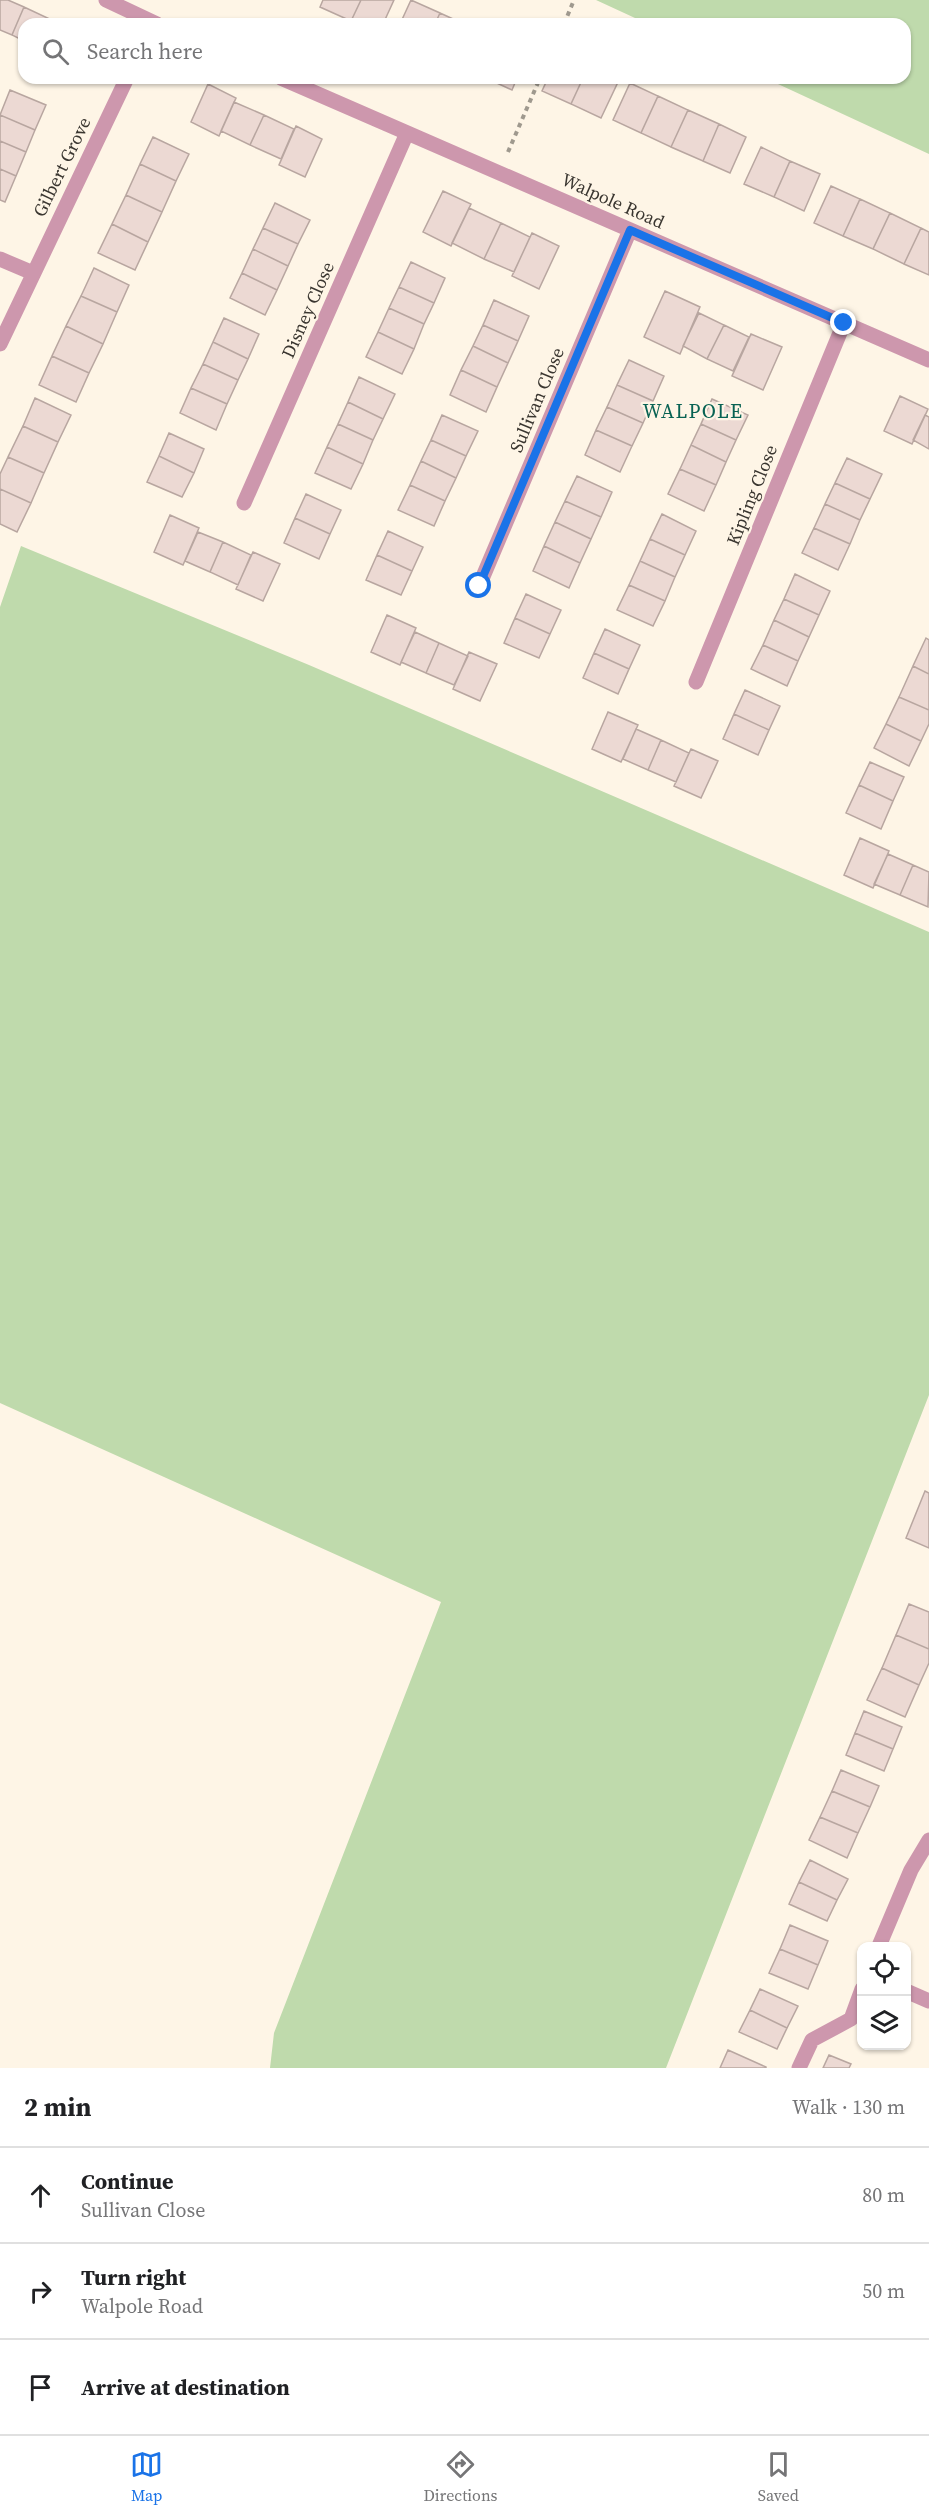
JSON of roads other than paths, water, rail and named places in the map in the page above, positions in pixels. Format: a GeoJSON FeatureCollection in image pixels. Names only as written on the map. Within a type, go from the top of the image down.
{"type":"FeatureCollection","features":[{"type":"Feature","properties":{"kind":"street"},"geometry":{"type":"LineString","coordinates":[[105,0],[144,18]]}},
{"type":"Feature","properties":{"kind":"street","name":"Gilbert Grove"},"geometry":{"type":"LineString","coordinates":[[0,344],[124,84]]}},
{"type":"Feature","properties":{"kind":"street","name":"Walpole Road"},"geometry":{"type":"LineString","coordinates":[[295,84],[929,360]]}},
{"type":"Feature","properties":{"kind":"street","name":"Disney Close"},"geometry":{"type":"LineString","coordinates":[[244,503],[407,133]]}},
{"type":"Feature","properties":{"kind":"street","name":"Sullivan Close"},"geometry":{"type":"LineString","coordinates":[[479,586],[630,230]]}},
{"type":"Feature","properties":{"kind":"street"},"geometry":{"type":"LineString","coordinates":[[0,259],[33,273]]}},
{"type":"Feature","properties":{"kind":"street","name":"Kipling Close"},"geometry":{"type":"LineString","coordinates":[[696,682],[844,323]]}},
{"type":"Feature","properties":{"kind":"street"},"geometry":{"type":"LineString","coordinates":[[881,1942],[911,1870],[929,1840]]}},
{"type":"Feature","properties":{"kind":"street"},"geometry":{"type":"LineString","coordinates":[[911,1993],[929,2001]]}},
{"type":"Feature","properties":{"kind":"street"},"geometry":{"type":"LineString","coordinates":[[799,2068],[812,2040],[851,2019],[859,1996]]}},
{"type":"Feature","properties":{"kind":"district","name":"WALPOLE"},"geometry":{"type":"Point","coordinates":[693,411]}}]}
